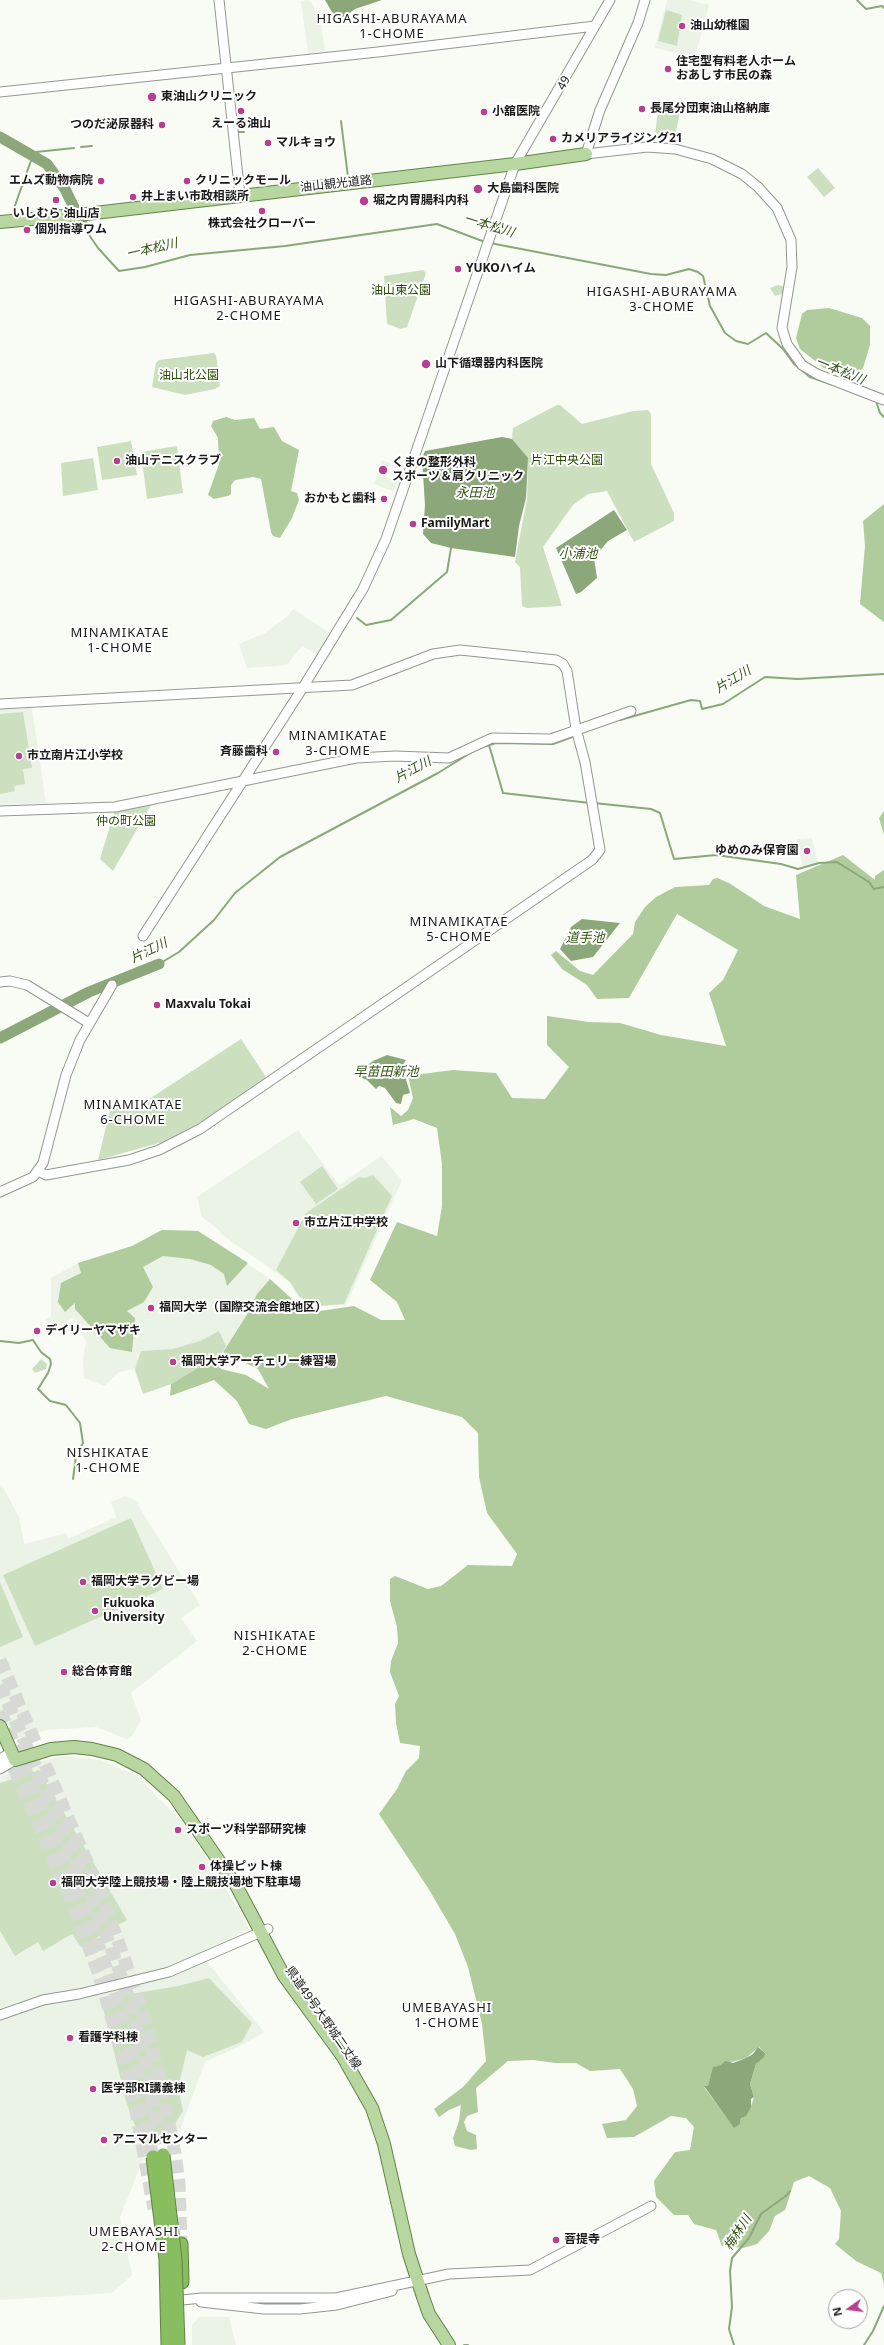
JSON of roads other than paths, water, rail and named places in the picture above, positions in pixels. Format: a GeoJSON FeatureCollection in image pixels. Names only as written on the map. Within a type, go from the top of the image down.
{"type":"FeatureCollection","features":[{"type":"Feature","properties":{"kind":"highway"},"geometry":{"type":"LineString","coordinates":[[167,2345],[168,2314],[158,2156],[175,2259],[179,2345]]}},
{"type":"Feature","properties":{"kind":"highway"},"geometry":{"type":"LineString","coordinates":[[160,2242],[167,2345]]}},
{"type":"Feature","properties":{"kind":"highway"},"geometry":{"type":"LineString","coordinates":[[179,2345],[182,2300],[181,2244]]}},
{"type":"Feature","properties":{"kind":"main road","name":"油山観光道路"},"geometry":{"type":"LineString","coordinates":[[0,222],[86,214],[516,164],[586,154]]}},
{"type":"Feature","properties":{"kind":"main road"},"geometry":{"type":"LineString","coordinates":[[0,1726],[14,1756]]}},
{"type":"Feature","properties":{"kind":"main road","name":"県道49号大野城二丈線"},"geometry":{"type":"LineString","coordinates":[[14,1756],[74,1747],[116,1756],[144,1769],[174,1796],[237,1887],[289,1971],[362,2074],[377,2105],[391,2142],[417,2253],[419,2281],[430,2314],[449,2344]]}},
{"type":"Feature","properties":{"kind":"street"},"geometry":{"type":"LineString","coordinates":[[219,0],[240,195]]}},
{"type":"Feature","properties":{"kind":"street","name":"49"},"geometry":{"type":"LineString","coordinates":[[144,936],[302,689],[363,589],[386,539],[516,164],[610,0]]}},
{"type":"Feature","properties":{"kind":"street"},"geometry":{"type":"LineString","coordinates":[[645,0],[638,24],[600,110],[586,154],[647,147],[676,149],[718,161],[742,174],[758,187],[777,208],[791,240],[792,267],[782,328],[787,344],[802,365],[817,374],[884,400]]}},
{"type":"Feature","properties":{"kind":"street"},"geometry":{"type":"LineString","coordinates":[[0,92],[595,26]]}},
{"type":"Feature","properties":{"kind":"street"},"geometry":{"type":"LineString","coordinates":[[0,704],[226,691],[302,689],[352,685],[444,651],[460,650],[556,660],[563,664],[567,671],[577,734],[585,762],[590,803],[600,850],[592,860],[200,1129],[159,1150],[129,1160],[46,1175],[38,1171]]}},
{"type":"Feature","properties":{"kind":"street"},"geometry":{"type":"LineString","coordinates":[[0,811],[115,807],[356,758],[395,756],[449,758],[492,738],[551,740],[577,734],[631,711]]}},
{"type":"Feature","properties":{"kind":"street"},"geometry":{"type":"LineString","coordinates":[[0,982],[10,981],[27,985],[89,1023]]}},
{"type":"Feature","properties":{"kind":"street"},"geometry":{"type":"LineString","coordinates":[[0,1192],[20,1185],[33,1177],[43,1163],[66,1075],[89,1023],[112,985]]}},
{"type":"Feature","properties":{"kind":"street"},"geometry":{"type":"LineString","coordinates":[[0,1759],[14,1756]]}},
{"type":"Feature","properties":{"kind":"street"},"geometry":{"type":"LineString","coordinates":[[0,1769],[14,1756]]}},
{"type":"Feature","properties":{"kind":"street"},"geometry":{"type":"LineString","coordinates":[[0,2015],[43,2000],[79,1994],[169,1972],[264,1930]]}},
{"type":"Feature","properties":{"kind":"street"},"geometry":{"type":"LineString","coordinates":[[164,2298],[182,2300],[202,2298],[336,2298],[449,2274],[530,2270],[651,2206]]}},
{"type":"Feature","properties":{"kind":"water"},"geometry":{"type":"Polygon","coordinates":[[[325,0],[382,0],[355,9],[339,21],[336,19],[325,0]]]}},
{"type":"Feature","properties":{"kind":"water","name":"永田池"},"geometry":{"type":"Polygon","coordinates":[[[502,437],[512,439],[528,458],[526,498],[519,526],[515,557],[451,548],[431,543],[423,534],[425,505],[422,458],[425,451],[502,437]]]}},
{"type":"Feature","properties":{"kind":"water","name":"小浦池"},"geometry":{"type":"Polygon","coordinates":[[[614,510],[627,530],[608,541],[594,558],[597,578],[581,592],[576,594],[556,548],[614,510]]]}},
{"type":"Feature","properties":{"kind":"water","name":"道手池"},"geometry":{"type":"Polygon","coordinates":[[[582,919],[620,923],[593,957],[571,961],[560,949],[571,927],[582,919]]]}},
{"type":"Feature","properties":{"kind":"water","name":"早苗田新池"},"geometry":{"type":"Polygon","coordinates":[[[387,1055],[406,1060],[402,1066],[410,1093],[403,1095],[401,1104],[396,1103],[385,1088],[379,1086],[376,1089],[367,1080],[359,1077],[361,1070],[373,1061],[387,1055]]]}},
{"type":"Feature","properties":{"kind":"water"},"geometry":{"type":"Polygon","coordinates":[[[758,2047],[765,2053],[764,2057],[756,2064],[750,2084],[754,2097],[751,2099],[751,2107],[746,2116],[741,2118],[740,2124],[734,2128],[704,2086],[708,2086],[713,2067],[721,2065],[725,2061],[733,2063],[746,2058],[753,2054],[758,2047]]]}},
{"type":"Feature","properties":{"kind":"waterway"},"geometry":{"type":"LineString","coordinates":[[857,0],[866,9],[882,6],[884,8]]}},
{"type":"Feature","properties":{"kind":"waterway"},"geometry":{"type":"LineString","coordinates":[[341,121],[348,177]]}},
{"type":"Feature","properties":{"kind":"waterway"},"geometry":{"type":"LineString","coordinates":[[238,132],[244,132]]}},
{"type":"Feature","properties":{"kind":"waterway","name":"一本松川"},"geometry":{"type":"LineString","coordinates":[[0,137],[47,164],[65,189],[83,226]]}},
{"type":"Feature","properties":{"kind":"waterway"},"geometry":{"type":"LineString","coordinates":[[81,147],[92,146]]}},
{"type":"Feature","properties":{"kind":"waterway"},"geometry":{"type":"LineString","coordinates":[[34,156],[36,152],[74,148]]}},
{"type":"Feature","properties":{"kind":"waterway"},"geometry":{"type":"LineString","coordinates":[[13,211],[33,155]]}},
{"type":"Feature","properties":{"kind":"waterway","name":"一本松川"},"geometry":{"type":"LineString","coordinates":[[83,226],[98,248],[119,271],[145,267],[190,255],[285,246],[437,224],[485,242]]}},
{"type":"Feature","properties":{"kind":"waterway","name":"一本松川"},"geometry":{"type":"LineString","coordinates":[[490,243],[651,274],[666,275],[689,269],[698,272],[703,276],[710,306],[725,333],[736,341],[748,344],[766,333],[783,349],[794,364],[810,377],[833,385]]}},
{"type":"Feature","properties":{"kind":"waterway","name":"一本松川"},"geometry":{"type":"LineString","coordinates":[[876,401],[880,413],[884,417]]}},
{"type":"Feature","properties":{"kind":"waterway"},"geometry":{"type":"LineString","coordinates":[[357,618],[366,625],[391,620],[447,572],[451,548]]}},
{"type":"Feature","properties":{"kind":"waterway","name":"片江川"},"geometry":{"type":"LineString","coordinates":[[620,720],[691,700],[700,701],[702,709],[723,704],[765,677],[798,679],[884,674]]}},
{"type":"Feature","properties":{"kind":"waterway","name":"片江川"},"geometry":{"type":"LineString","coordinates":[[483,747],[496,743],[553,744],[575,736]]}},
{"type":"Feature","properties":{"kind":"waterway"},"geometry":{"type":"LineString","coordinates":[[489,745],[503,793],[590,803]]}},
{"type":"Feature","properties":{"kind":"waterway","name":"片江川"},"geometry":{"type":"LineString","coordinates":[[159,964],[179,952],[214,920],[235,893],[280,857],[438,773],[472,752]]}},
{"type":"Feature","properties":{"kind":"waterway"},"geometry":{"type":"LineString","coordinates":[[594,803],[651,809],[660,813],[674,859],[716,855],[781,864],[798,869],[819,863],[837,862],[869,882],[874,889],[884,887]]}},
{"type":"Feature","properties":{"kind":"waterway","name":"片江川"},"geometry":{"type":"LineString","coordinates":[[0,1038],[89,992],[159,964]]}},
{"type":"Feature","properties":{"kind":"waterway"},"geometry":{"type":"LineString","coordinates":[[0,1341],[19,1343],[33,1340],[41,1352],[50,1359],[51,1364],[48,1373],[38,1389],[50,1401],[66,1405],[80,1423],[83,1443],[76,1456],[73,1479]]}},
{"type":"Feature","properties":{"kind":"waterway","name":"梅林川"},"geometry":{"type":"LineString","coordinates":[[734,2345],[729,2329],[732,2307],[730,2271],[732,2258],[749,2238],[761,2214],[787,2195],[790,2191]]}},
{"type":"Feature","properties":{"kind":"waterway"},"geometry":{"type":"LineString","coordinates":[[864,2345],[873,2331],[884,2306]]}},
{"type":"Feature","properties":{"kind":"tunnel"},"geometry":{"type":"LineString","coordinates":[[0,1660],[103,1899],[141,2006],[160,2079],[175,2153],[179,2183],[181,2244]]}},
{"type":"Feature","properties":{"kind":"tunnel"},"geometry":{"type":"LineString","coordinates":[[0,1685],[94,1902],[119,1970],[132,2008],[150,2081],[163,2155]]}},
{"type":"Feature","properties":{"kind":"tunnel"},"geometry":{"type":"LineString","coordinates":[[0,1711],[84,1906],[108,1973],[121,2011],[140,2083],[152,2154]]}},
{"type":"Feature","properties":{"kind":"tunnel"},"geometry":{"type":"LineString","coordinates":[[6,1750],[75,1909],[99,1975],[131,2085],[154,2209]]}},
{"type":"Feature","properties":{"kind":"place","name":"油山幼稚園"},"geometry":{"type":"Point","coordinates":[682,26]}},
{"type":"Feature","properties":{"kind":"place","name":"住宅型有料老人ホーム おあしす市民の森"},"geometry":{"type":"Point","coordinates":[668,69]}},
{"type":"Feature","properties":{"kind":"place","name":"東油山クリニック"},"geometry":{"type":"Point","coordinates":[152,97]}},
{"type":"Feature","properties":{"kind":"place","name":"長尾分団東油山格納庫"},"geometry":{"type":"Point","coordinates":[642,109]}},
{"type":"Feature","properties":{"kind":"place","name":"えーる油山"},"geometry":{"type":"Point","coordinates":[241,111]}},
{"type":"Feature","properties":{"kind":"place","name":"小舘医院"},"geometry":{"type":"Point","coordinates":[484,112]}},
{"type":"Feature","properties":{"kind":"place","name":"つのだ泌尿器科"},"geometry":{"type":"Point","coordinates":[162,125]}},
{"type":"Feature","properties":{"kind":"place","name":"カメリアライジング21"},"geometry":{"type":"Point","coordinates":[553,139]}},
{"type":"Feature","properties":{"kind":"place","name":"マルキョウ"},"geometry":{"type":"Point","coordinates":[268,143]}},
{"type":"Feature","properties":{"kind":"place","name":"エムズ動物病院"},"geometry":{"type":"Point","coordinates":[101,181]}},
{"type":"Feature","properties":{"kind":"place","name":"クリニックモール"},"geometry":{"type":"Point","coordinates":[187,181]}},
{"type":"Feature","properties":{"kind":"place","name":"大島歯科医院"},"geometry":{"type":"Point","coordinates":[478,189]}},
{"type":"Feature","properties":{"kind":"place","name":"井上まい市政相談所"},"geometry":{"type":"Point","coordinates":[133,197]}},
{"type":"Feature","properties":{"kind":"place","name":"いしむら 油山店"},"geometry":{"type":"Point","coordinates":[56,200]}},
{"type":"Feature","properties":{"kind":"place","name":"堀之内胃腸科内科"},"geometry":{"type":"Point","coordinates":[364,201]}},
{"type":"Feature","properties":{"kind":"place","name":"株式会社クローバー"},"geometry":{"type":"Point","coordinates":[262,211]}},
{"type":"Feature","properties":{"kind":"place","name":"個別指導ワム"},"geometry":{"type":"Point","coordinates":[27,230]}},
{"type":"Feature","properties":{"kind":"place","name":"YUKOハイム"},"geometry":{"type":"Point","coordinates":[458,269]}},
{"type":"Feature","properties":{"kind":"place","name":"山下循環器内科医院"},"geometry":{"type":"Point","coordinates":[426,364]}},
{"type":"Feature","properties":{"kind":"place","name":"油山テニスクラブ"},"geometry":{"type":"Point","coordinates":[117,461]}},
{"type":"Feature","properties":{"kind":"place","name":"くまの整形外科 スポーツ＆肩クリニック"},"geometry":{"type":"Point","coordinates":[383,470]}},
{"type":"Feature","properties":{"kind":"place","name":"おかもと歯科"},"geometry":{"type":"Point","coordinates":[384,499]}},
{"type":"Feature","properties":{"kind":"place","name":"FamilyMart"},"geometry":{"type":"Point","coordinates":[413,524]}},
{"type":"Feature","properties":{"kind":"place","name":"斉藤歯科"},"geometry":{"type":"Point","coordinates":[276,752]}},
{"type":"Feature","properties":{"kind":"place","name":"市立南片江小学校"},"geometry":{"type":"Point","coordinates":[19,756]}},
{"type":"Feature","properties":{"kind":"place","name":"ゆめのみ保育園"},"geometry":{"type":"Point","coordinates":[807,851]}},
{"type":"Feature","properties":{"kind":"place","name":"Maxvalu Tokai"},"geometry":{"type":"Point","coordinates":[157,1005]}},
{"type":"Feature","properties":{"kind":"place","name":"市立片江中学校"},"geometry":{"type":"Point","coordinates":[296,1223]}},
{"type":"Feature","properties":{"kind":"place","name":"福岡大学（国際交流会館地区）"},"geometry":{"type":"Point","coordinates":[151,1308]}},
{"type":"Feature","properties":{"kind":"place","name":"デイリーヤマザキ"},"geometry":{"type":"Point","coordinates":[37,1331]}},
{"type":"Feature","properties":{"kind":"place","name":"福岡大学アーチェリー練習場"},"geometry":{"type":"Point","coordinates":[173,1362]}},
{"type":"Feature","properties":{"kind":"place","name":"福岡大学ラグビー場"},"geometry":{"type":"Point","coordinates":[83,1582]}},
{"type":"Feature","properties":{"kind":"place","name":"Fukuoka University"},"geometry":{"type":"Point","coordinates":[95,1611]}},
{"type":"Feature","properties":{"kind":"place","name":"総合体育館"},"geometry":{"type":"Point","coordinates":[64,1672]}},
{"type":"Feature","properties":{"kind":"place","name":"スポーツ科学部研究棟"},"geometry":{"type":"Point","coordinates":[178,1830]}},
{"type":"Feature","properties":{"kind":"place","name":"体操ピット棟"},"geometry":{"type":"Point","coordinates":[202,1867]}},
{"type":"Feature","properties":{"kind":"place","name":"福岡大学陸上競技場・陸上競技場地下駐車場"},"geometry":{"type":"Point","coordinates":[53,1883]}},
{"type":"Feature","properties":{"kind":"place","name":"看護学科棟"},"geometry":{"type":"Point","coordinates":[70,2038]}},
{"type":"Feature","properties":{"kind":"place","name":"医学部RI講義棟"},"geometry":{"type":"Point","coordinates":[93,2089]}},
{"type":"Feature","properties":{"kind":"place","name":"アニマルセンター"},"geometry":{"type":"Point","coordinates":[104,2140]}},
{"type":"Feature","properties":{"kind":"place","name":"菩提寺"},"geometry":{"type":"Point","coordinates":[556,2240]}},
{"type":"Feature","properties":{"kind":"district","name":"HIGASHI-ABURAYAMA 1-CHOME"},"geometry":{"type":"Point","coordinates":[392,26]}},
{"type":"Feature","properties":{"kind":"district","name":"HIGASHI-ABURAYAMA 3-CHOME"},"geometry":{"type":"Point","coordinates":[662,300]}},
{"type":"Feature","properties":{"kind":"district","name":"HIGASHI-ABURAYAMA 2-CHOME"},"geometry":{"type":"Point","coordinates":[249,308]}},
{"type":"Feature","properties":{"kind":"district","name":"MINAMIKATAE 1-CHOME"},"geometry":{"type":"Point","coordinates":[120,640]}},
{"type":"Feature","properties":{"kind":"district","name":"MINAMIKATAE 3-CHOME"},"geometry":{"type":"Point","coordinates":[338,744]}},
{"type":"Feature","properties":{"kind":"district","name":"MINAMIKATAE 5-CHOME"},"geometry":{"type":"Point","coordinates":[459,930]}},
{"type":"Feature","properties":{"kind":"district","name":"MINAMIKATAE 6-CHOME"},"geometry":{"type":"Point","coordinates":[133,1112]}},
{"type":"Feature","properties":{"kind":"district","name":"NISHIKATAE 1-CHOME"},"geometry":{"type":"Point","coordinates":[108,1460]}},
{"type":"Feature","properties":{"kind":"district","name":"NISHIKATAE 2-CHOME"},"geometry":{"type":"Point","coordinates":[275,1644]}},
{"type":"Feature","properties":{"kind":"district","name":"UMEBAYASHI 1-CHOME"},"geometry":{"type":"Point","coordinates":[447,2016]}},
{"type":"Feature","properties":{"kind":"district","name":"UMEBAYASHI 2-CHOME"},"geometry":{"type":"Point","coordinates":[134,2240]}},
{"type":"Feature","properties":{"kind":"park label","name":"油山東公園"},"geometry":{"type":"Point","coordinates":[401,291]}},
{"type":"Feature","properties":{"kind":"park label","name":"油山北公園"},"geometry":{"type":"Point","coordinates":[189,376]}},
{"type":"Feature","properties":{"kind":"park label","name":"片江中央公園"},"geometry":{"type":"Point","coordinates":[567,461]}},
{"type":"Feature","properties":{"kind":"park label","name":"仲の町公園"},"geometry":{"type":"Point","coordinates":[126,822]}}]}
